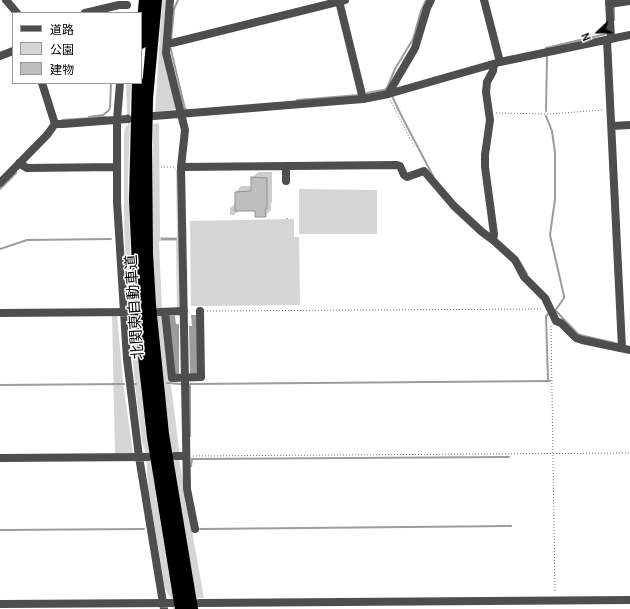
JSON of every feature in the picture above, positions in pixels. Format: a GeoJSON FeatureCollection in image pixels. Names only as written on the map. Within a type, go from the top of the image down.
{"type":"FeatureCollection","features":[{"type":"Feature","properties":{"kind":"highway"},"geometry":{"type":"LineString","coordinates":[[142,32],[145,0]]}},
{"type":"Feature","properties":{"kind":"highway","name":"北関東自動車道"},"geometry":{"type":"LineString","coordinates":[[156,0],[148,91],[146,145],[147,253],[150,305],[163,434],[195,606]]}},
{"type":"Feature","properties":{"kind":"highway","name":"北関東自動車道"},"geometry":{"type":"LineString","coordinates":[[138,84],[135,200],[140,307],[153,437],[177,606]]}},
{"type":"Feature","properties":{"kind":"street"},"geometry":{"type":"LineString","coordinates":[[6,0],[16,12]]}},
{"type":"Feature","properties":{"kind":"street"},"geometry":{"type":"LineString","coordinates":[[170,0],[166,57],[184,130],[181,167],[186,456],[187,489],[195,529]]}},
{"type":"Feature","properties":{"kind":"street"},"geometry":{"type":"LineString","coordinates":[[388,94],[415,48],[427,8],[431,0]]}},
{"type":"Feature","properties":{"kind":"street"},"geometry":{"type":"LineString","coordinates":[[484,0],[497,63],[488,82],[486,92],[490,120],[489,137],[485,155],[485,167],[494,234],[493,240]]}},
{"type":"Feature","properties":{"kind":"street"},"geometry":{"type":"LineString","coordinates":[[167,43],[339,1],[363,99]]}},
{"type":"Feature","properties":{"kind":"street"},"geometry":{"type":"LineString","coordinates":[[181,167],[400,166],[404,175],[407,177],[424,171],[454,206],[515,260],[524,276],[545,298],[551,313],[556,320],[576,338],[626,349],[611,109],[609,2],[630,1]]}},
{"type":"Feature","properties":{"kind":"street"},"geometry":{"type":"LineString","coordinates":[[89,12],[119,4],[127,6]]}},
{"type":"Feature","properties":{"kind":"street"},"geometry":{"type":"LineString","coordinates":[[154,116],[363,99],[388,94],[497,63],[630,35]]}},
{"type":"Feature","properties":{"kind":"street"},"geometry":{"type":"LineString","coordinates":[[0,56],[12,51]]}},
{"type":"Feature","properties":{"kind":"street"},"geometry":{"type":"LineString","coordinates":[[42,84],[55,124]]}},
{"type":"Feature","properties":{"kind":"street"},"geometry":{"type":"LineString","coordinates":[[120,84],[117,120],[117,167],[123,312],[139,457],[164,606]]}},
{"type":"Feature","properties":{"kind":"street"},"geometry":{"type":"LineString","coordinates":[[55,124],[128,119]]}},
{"type":"Feature","properties":{"kind":"street"},"geometry":{"type":"LineString","coordinates":[[0,183],[42,141],[55,124]]}},
{"type":"Feature","properties":{"kind":"street"},"geometry":{"type":"LineString","coordinates":[[612,126],[630,125]]}},
{"type":"Feature","properties":{"kind":"street"},"geometry":{"type":"LineString","coordinates":[[19,163],[27,168],[117,167]]}},
{"type":"Feature","properties":{"kind":"street"},"geometry":{"type":"LineString","coordinates":[[286,166],[286,181]]}},
{"type":"Feature","properties":{"kind":"street"},"geometry":{"type":"LineString","coordinates":[[184,312],[162,312],[172,378],[201,377],[200,311]]}},
{"type":"Feature","properties":{"kind":"street"},"geometry":{"type":"LineString","coordinates":[[0,313],[132,312]]}},
{"type":"Feature","properties":{"kind":"street"},"geometry":{"type":"LineString","coordinates":[[175,456],[186,456]]}},
{"type":"Feature","properties":{"kind":"street"},"geometry":{"type":"LineString","coordinates":[[0,458],[148,457]]}},
{"type":"Feature","properties":{"kind":"street"},"geometry":{"type":"LineString","coordinates":[[195,606],[630,600]]}},
{"type":"Feature","properties":{"kind":"street"},"geometry":{"type":"LineString","coordinates":[[0,604],[177,606]]}},
{"type":"Feature","properties":{"kind":"path"},"geometry":{"type":"LineString","coordinates":[[388,94],[414,146]]}},
{"type":"Feature","properties":{"kind":"path"},"geometry":{"type":"LineString","coordinates":[[489,113],[550,114],[611,109]]}},
{"type":"Feature","properties":{"kind":"path"},"geometry":{"type":"LineString","coordinates":[[161,167],[181,167]]}},
{"type":"Feature","properties":{"kind":"path"},"geometry":{"type":"LineString","coordinates":[[200,311],[545,309],[551,313],[555,600]]}},
{"type":"Feature","properties":{"kind":"path"},"geometry":{"type":"LineString","coordinates":[[186,456],[630,452]]}},
{"type":"Feature","properties":{"kind":"green space"},"geometry":{"type":"Polygon","coordinates":[[[162,0],[168,0],[163,55],[176,109],[155,112],[162,0]]]}},
{"type":"Feature","properties":{"kind":"green space"},"geometry":{"type":"Polygon","coordinates":[[[126,84],[131,84],[128,187],[132,297],[143,408],[175,609],[173,609],[171,599],[165,588],[148,486],[146,454],[142,441],[129,324],[130,309],[127,297],[124,220],[124,133],[126,126],[128,125],[126,84]]]}},
{"type":"Feature","properties":{"kind":"green space"},"geometry":{"type":"Polygon","coordinates":[[[159,123],[160,237],[177,237],[176,171],[174,168],[178,171],[180,308],[177,309],[176,241],[159,241],[162,309],[171,382],[167,382],[167,384],[171,385],[179,459],[204,598],[196,598],[171,446],[164,392],[155,296],[153,253],[153,124],[159,123]]]}},
{"type":"Feature","properties":{"kind":"green space"},"geometry":{"type":"Polygon","coordinates":[[[299,189],[377,190],[377,234],[299,234],[299,189]]]}},
{"type":"Feature","properties":{"kind":"green space"},"geometry":{"type":"Polygon","coordinates":[[[294,219],[294,237],[299,237],[300,305],[191,306],[190,221],[294,219]]]}},
{"type":"Feature","properties":{"kind":"green space"},"geometry":{"type":"Polygon","coordinates":[[[112,314],[117,314],[123,382],[133,454],[115,455],[112,314]]]}},
{"type":"Feature","properties":{"kind":"shaded area"},"geometry":{"type":"Polygon","coordinates":[[[191,315],[197,315],[199,375],[190,375],[189,326],[192,326],[191,315]]]}},
{"type":"Feature","properties":{"kind":"shaded area"},"geometry":{"type":"Polygon","coordinates":[[[168,316],[175,316],[176,324],[179,324],[179,376],[174,376],[168,316]]]}},
{"type":"Feature","properties":{"kind":"building"},"geometry":{"type":"Polygon","coordinates":[[[251,177],[267,178],[267,209],[265,209],[266,217],[255,217],[255,211],[235,211],[235,192],[251,191],[251,177]]]}},
{"type":"Feature","properties":{"kind":"waterway"},"geometry":{"type":"LineString","coordinates":[[171,40],[174,9],[178,0]]}},
{"type":"Feature","properties":{"kind":"waterway"},"geometry":{"type":"LineString","coordinates":[[367,93],[384,90],[387,88],[395,69],[413,39],[421,11],[426,0]]}},
{"type":"Feature","properties":{"kind":"waterway"},"geometry":{"type":"LineString","coordinates":[[614,6],[614,20]]}},
{"type":"Feature","properties":{"kind":"waterway"},"geometry":{"type":"LineString","coordinates":[[546,48],[606,34]]}},
{"type":"Feature","properties":{"kind":"waterway"},"geometry":{"type":"LineString","coordinates":[[170,46],[185,109],[187,110]]}},
{"type":"Feature","properties":{"kind":"waterway"},"geometry":{"type":"LineString","coordinates":[[546,111],[547,56]]}},
{"type":"Feature","properties":{"kind":"waterway"},"geometry":{"type":"LineString","coordinates":[[89,117],[103,115],[110,108],[111,84]]}},
{"type":"Feature","properties":{"kind":"waterway"},"geometry":{"type":"LineString","coordinates":[[297,100],[359,95]]}},
{"type":"Feature","properties":{"kind":"waterway"},"geometry":{"type":"LineString","coordinates":[[392,96],[433,176]]}},
{"type":"Feature","properties":{"kind":"waterway"},"geometry":{"type":"LineString","coordinates":[[546,116],[552,131],[555,153],[555,199],[550,235],[564,296],[555,311]]}},
{"type":"Feature","properties":{"kind":"waterway"},"geometry":{"type":"LineString","coordinates":[[62,120],[106,117]]}},
{"type":"Feature","properties":{"kind":"waterway"},"geometry":{"type":"LineString","coordinates":[[0,189],[16,173]]}},
{"type":"Feature","properties":{"kind":"waterway"},"geometry":{"type":"LineString","coordinates":[[0,249],[27,240],[111,239]]}},
{"type":"Feature","properties":{"kind":"waterway"},"geometry":{"type":"LineString","coordinates":[[162,239],[176,239]]}},
{"type":"Feature","properties":{"kind":"waterway"},"geometry":{"type":"LineString","coordinates":[[518,259],[527,274]]}},
{"type":"Feature","properties":{"kind":"waterway"},"geometry":{"type":"LineString","coordinates":[[555,310],[580,335],[619,344]]}},
{"type":"Feature","properties":{"kind":"waterway"},"geometry":{"type":"LineString","coordinates":[[548,314],[546,316],[548,381]]}},
{"type":"Feature","properties":{"kind":"waterway"},"geometry":{"type":"LineString","coordinates":[[190,436],[190,384],[550,381]]}},
{"type":"Feature","properties":{"kind":"waterway"},"geometry":{"type":"LineString","coordinates":[[167,383],[181,384]]}},
{"type":"Feature","properties":{"kind":"waterway"},"geometry":{"type":"LineString","coordinates":[[0,385],[124,384]]}},
{"type":"Feature","properties":{"kind":"waterway"},"geometry":{"type":"LineString","coordinates":[[191,466],[192,459],[509,457]]}},
{"type":"Feature","properties":{"kind":"waterway"},"geometry":{"type":"LineString","coordinates":[[200,529],[511,526]]}},
{"type":"Feature","properties":{"kind":"waterway"},"geometry":{"type":"LineString","coordinates":[[0,530],[144,529]]}}]}
